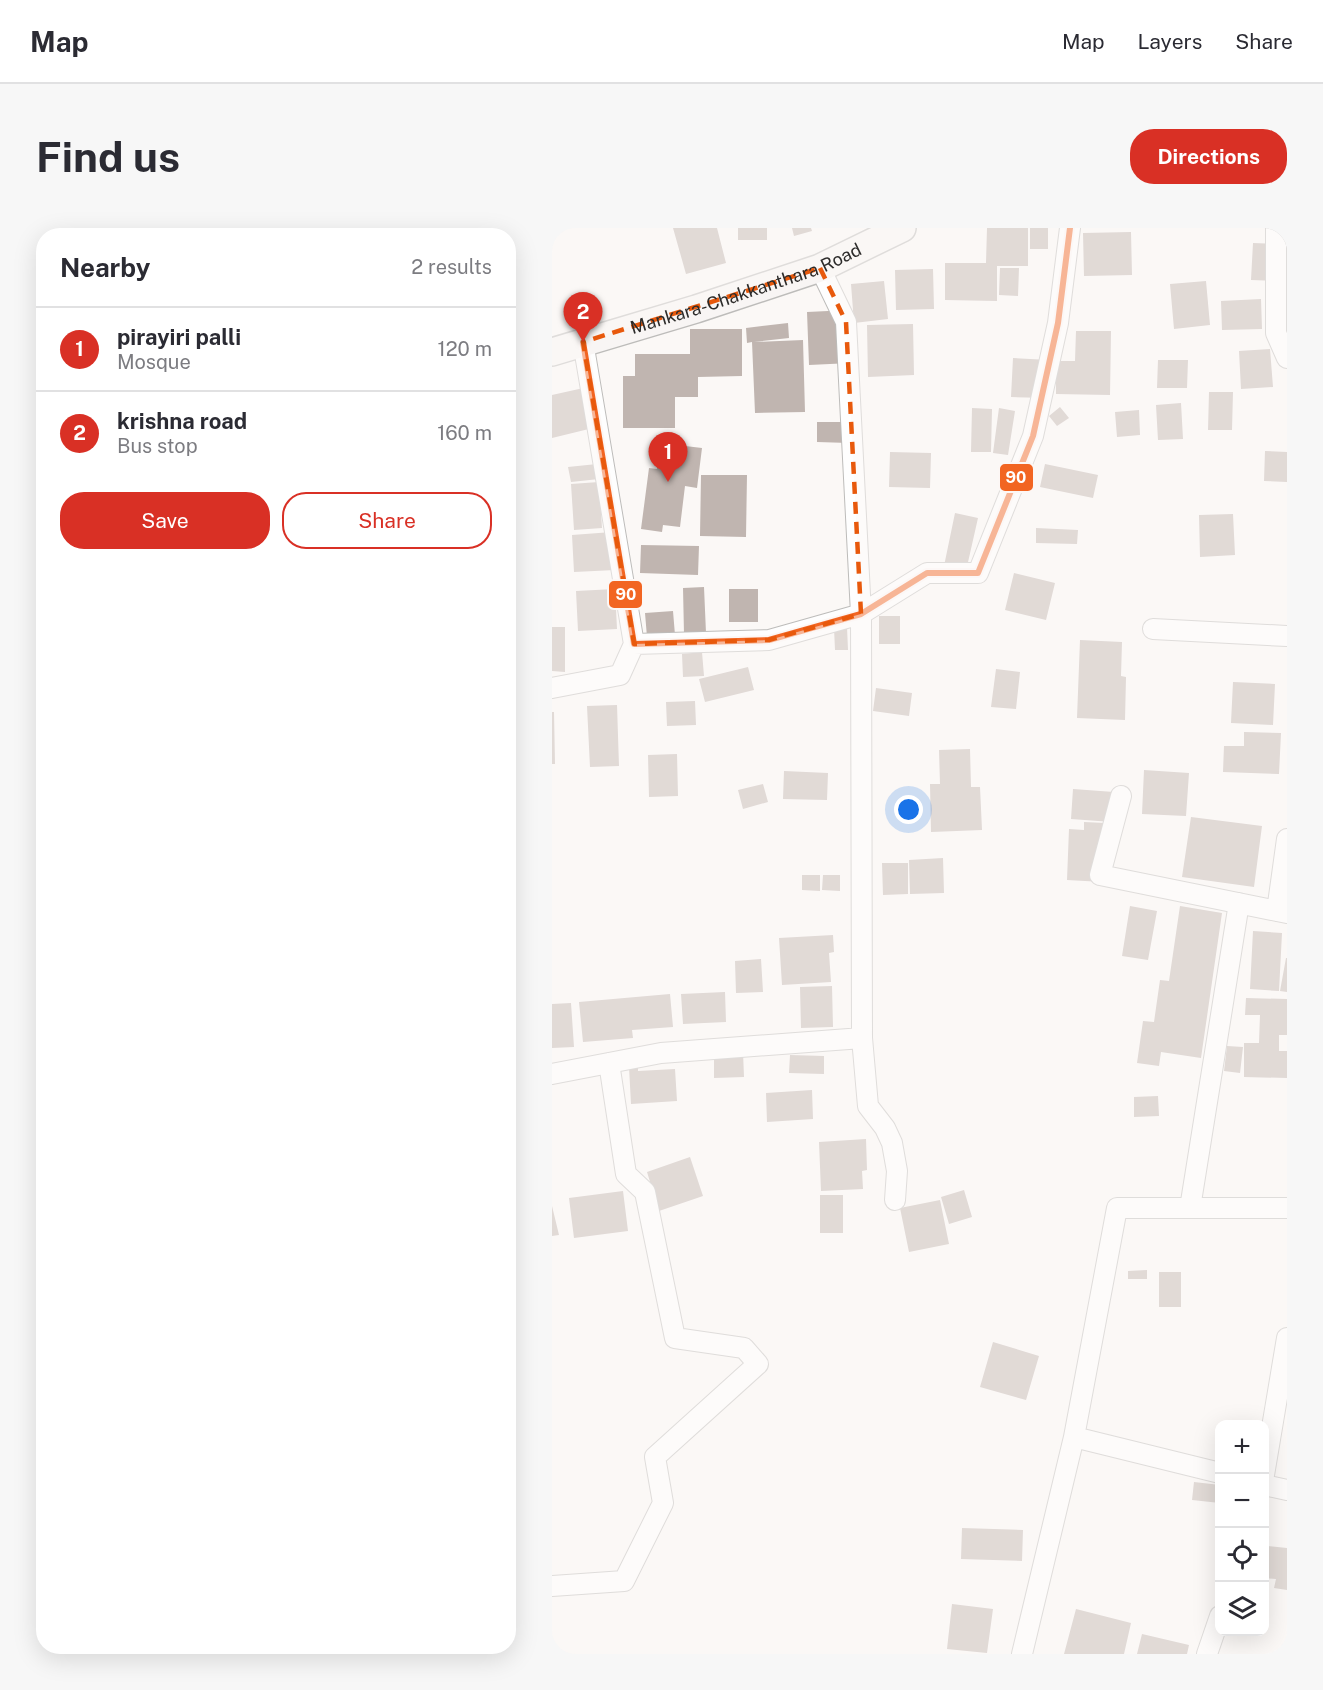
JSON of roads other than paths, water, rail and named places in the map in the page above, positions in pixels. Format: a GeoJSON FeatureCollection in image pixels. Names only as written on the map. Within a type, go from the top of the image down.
{"type":"FeatureCollection","features":[{"type":"Feature","properties":{"kind":"main road","name":"Mankara-Chakkanthara Road"},"geometry":{"type":"LineString","coordinates":[[552,352],[820,268],[902,228]]}},
{"type":"Feature","properties":{"kind":"street"},"geometry":{"type":"LineString","coordinates":[[634,644],[769,640],[861,614],[927,573],[978,573],[1034,436],[1058,323],[1070,228]]}},
{"type":"Feature","properties":{"kind":"street"},"geometry":{"type":"LineString","coordinates":[[1276,228],[1276,333],[1287,358]]}},
{"type":"Feature","properties":{"kind":"street"},"geometry":{"type":"LineString","coordinates":[[820,268],[846,322],[861,614],[862,1038],[868,1106],[885,1128],[892,1143],[897,1171],[895,1200]]}},
{"type":"Feature","properties":{"kind":"street"},"geometry":{"type":"LineString","coordinates":[[552,688],[620,675],[634,644],[583,342]]}},
{"type":"Feature","properties":{"kind":"street"},"geometry":{"type":"LineString","coordinates":[[1153,629],[1287,636]]}},
{"type":"Feature","properties":{"kind":"street"},"geometry":{"type":"LineString","coordinates":[[1121,796],[1100,875],[1282,912],[1287,839]]}},
{"type":"Feature","properties":{"kind":"street"},"geometry":{"type":"LineString","coordinates":[[1190,1208],[1239,903]]}},
{"type":"Feature","properties":{"kind":"street"},"geometry":{"type":"LineString","coordinates":[[552,1074],[661,1053],[862,1038]]}},
{"type":"Feature","properties":{"kind":"street"},"geometry":{"type":"LineString","coordinates":[[552,1586],[624,1581],[663,1503],[655,1457],[758,1364],[744,1348],[675,1338],[645,1192],[626,1174],[609,1063]]}},
{"type":"Feature","properties":{"kind":"street"},"geometry":{"type":"LineString","coordinates":[[1022,1654],[1074,1437],[1117,1208],[1287,1208]]}},
{"type":"Feature","properties":{"kind":"street"},"geometry":{"type":"LineString","coordinates":[[1264,1474],[1287,1338]]}},
{"type":"Feature","properties":{"kind":"street"},"geometry":{"type":"LineString","coordinates":[[1074,1437],[1215,1472]]}},
{"type":"Feature","properties":{"kind":"street"},"geometry":{"type":"LineString","coordinates":[[1269,1486],[1287,1490]]}},
{"type":"Feature","properties":{"kind":"street"},"geometry":{"type":"LineString","coordinates":[[1207,1654],[1215,1631]]}},
{"type":"Feature","properties":{"kind":"place","name":"krishna road"},"geometry":{"type":"Point","coordinates":[583,342]}},
{"type":"Feature","properties":{"kind":"place","name":"pirayiri palli"},"geometry":{"type":"Point","coordinates":[668,482]}}]}
